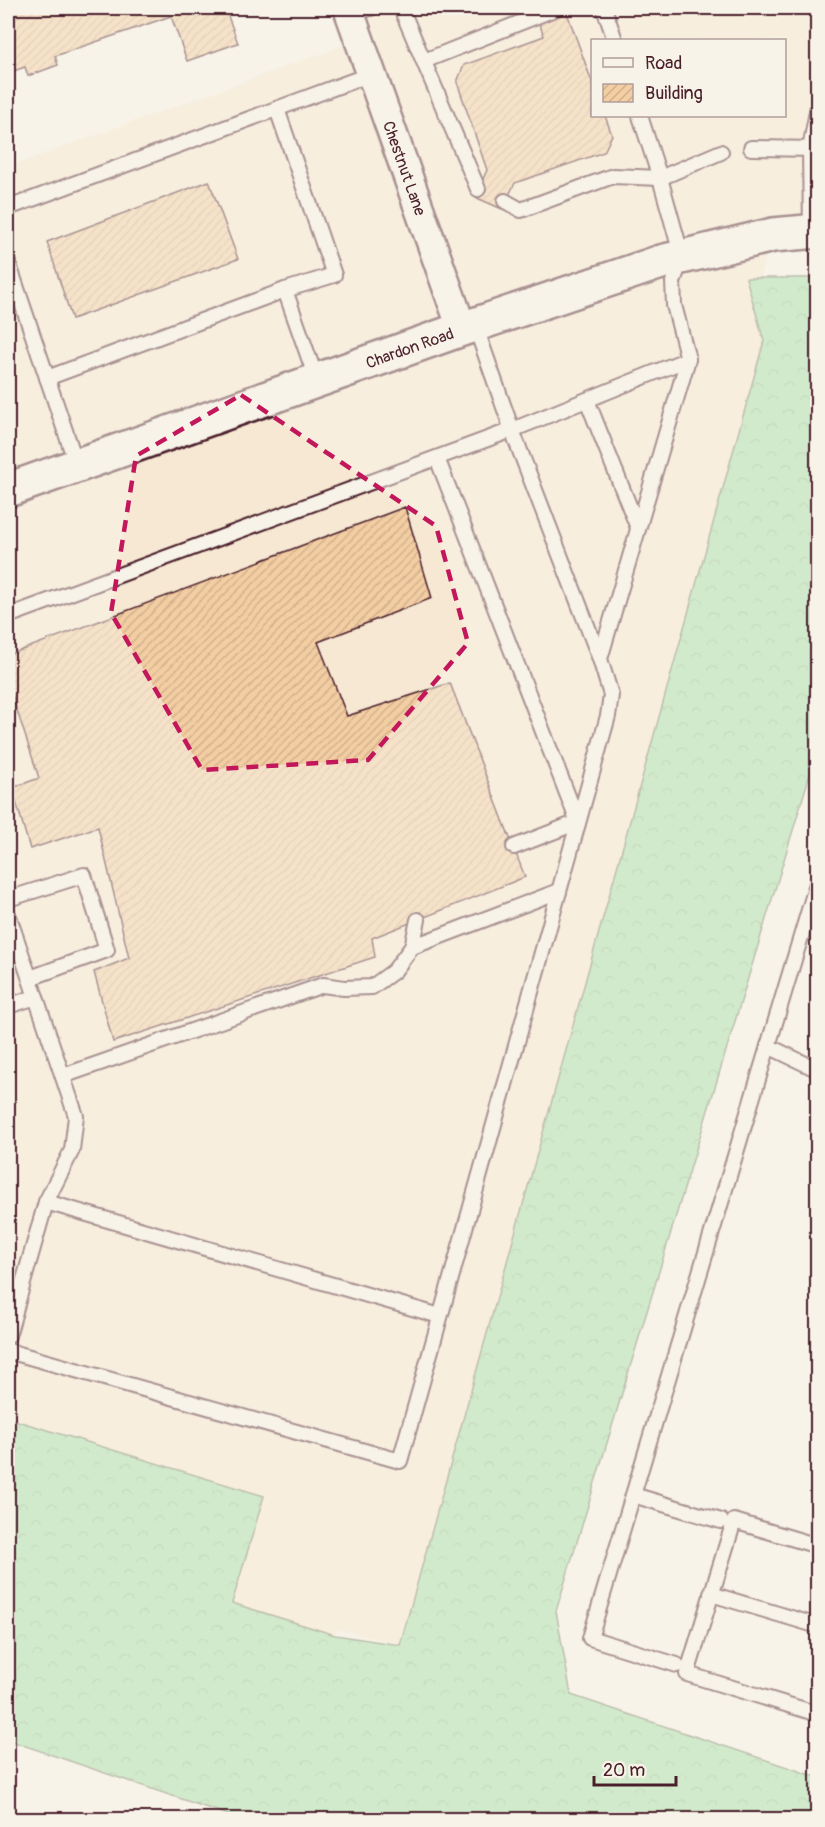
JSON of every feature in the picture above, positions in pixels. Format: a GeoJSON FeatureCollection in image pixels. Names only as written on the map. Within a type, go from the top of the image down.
{"type":"FeatureCollection","features":[{"type":"Feature","properties":{"kind":"main road","name":"Chardon Road"},"geometry":{"type":"LineString","coordinates":[[8,490],[591,284],[661,262],[773,235],[814,232]]}},
{"type":"Feature","properties":{"kind":"street","name":"Chestnut Lane"},"geometry":{"type":"LineString","coordinates":[[356,9],[371,74],[468,327]]}},
{"type":"Feature","properties":{"kind":"lane"},"geometry":{"type":"LineString","coordinates":[[401,8],[478,189]]}},
{"type":"Feature","properties":{"kind":"lane"},"geometry":{"type":"LineString","coordinates":[[424,61],[556,8]]}},
{"type":"Feature","properties":{"kind":"lane"},"geometry":{"type":"LineString","coordinates":[[604,8],[615,39]]}},
{"type":"Feature","properties":{"kind":"lane"},"geometry":{"type":"LineString","coordinates":[[8,208],[371,74]]}},
{"type":"Feature","properties":{"kind":"lane"},"geometry":{"type":"LineString","coordinates":[[814,232],[814,149],[818,106]]}},
{"type":"Feature","properties":{"kind":"lane"},"geometry":{"type":"LineString","coordinates":[[47,378],[285,290],[334,275],[276,109]]}},
{"type":"Feature","properties":{"kind":"lane"},"geometry":{"type":"LineString","coordinates":[[600,659],[688,359],[674,305],[673,282],[682,257],[640,117]]}},
{"type":"Feature","properties":{"kind":"lane"},"geometry":{"type":"LineString","coordinates":[[751,148],[814,149]]}},
{"type":"Feature","properties":{"kind":"lane"},"geometry":{"type":"LineString","coordinates":[[505,201],[521,210],[613,176],[660,178],[721,152]]}},
{"type":"Feature","properties":{"kind":"lane"},"geometry":{"type":"LineString","coordinates":[[8,262],[77,466]]}},
{"type":"Feature","properties":{"kind":"lane"},"geometry":{"type":"LineString","coordinates":[[285,290],[316,381]]}},
{"type":"Feature","properties":{"kind":"lane"},"geometry":{"type":"LineString","coordinates":[[8,1351],[400,1461],[608,716],[611,695],[600,659],[512,430],[468,327]]}},
{"type":"Feature","properties":{"kind":"lane"},"geometry":{"type":"LineString","coordinates":[[8,616],[512,430],[688,359]]}},
{"type":"Feature","properties":{"kind":"lane"},"geometry":{"type":"LineString","coordinates":[[588,400],[638,528]]}},
{"type":"Feature","properties":{"kind":"lane"},"geometry":{"type":"LineString","coordinates":[[437,458],[578,822]]}},
{"type":"Feature","properties":{"kind":"lane"},"geometry":{"type":"LineString","coordinates":[[514,847],[578,822]]}},
{"type":"Feature","properties":{"kind":"lane"},"geometry":{"type":"LineString","coordinates":[[8,899],[84,875],[107,950],[30,978]]}},
{"type":"Feature","properties":{"kind":"lane"},"geometry":{"type":"LineString","coordinates":[[677,1665],[590,1638],[818,880]]}},
{"type":"Feature","properties":{"kind":"lane"},"geometry":{"type":"LineString","coordinates":[[412,947],[559,891]]}},
{"type":"Feature","properties":{"kind":"lane"},"geometry":{"type":"LineString","coordinates":[[8,914],[76,1116],[72,1150],[46,1202],[8,1336]]}},
{"type":"Feature","properties":{"kind":"lane"},"geometry":{"type":"LineString","coordinates":[[63,1076],[323,985],[344,988],[372,987],[394,971],[412,947],[418,920]]}},
{"type":"Feature","properties":{"kind":"lane"},"geometry":{"type":"LineString","coordinates":[[8,1006],[36,997]]}},
{"type":"Feature","properties":{"kind":"lane"},"geometry":{"type":"LineString","coordinates":[[768,1046],[818,1070]]}},
{"type":"Feature","properties":{"kind":"lane"},"geometry":{"type":"LineString","coordinates":[[46,1202],[440,1316]]}},
{"type":"Feature","properties":{"kind":"lane"},"geometry":{"type":"LineString","coordinates":[[633,1495],[721,1521]]}},
{"type":"Feature","properties":{"kind":"lane"},"geometry":{"type":"LineString","coordinates":[[818,1546],[734,1521],[687,1674],[818,1714]]}},
{"type":"Feature","properties":{"kind":"lane"},"geometry":{"type":"LineString","coordinates":[[711,1594],[818,1626]]}},
{"type":"Feature","properties":{"kind":"highlighted area"},"geometry":{"type":"Polygon","coordinates":[[[241,395],[436,526],[468,643],[368,760],[202,770],[111,613],[136,456],[241,395]]]}},
{"type":"Feature","properties":{"kind":"shaded area"},"geometry":{"type":"Polygon","coordinates":[[[348,8],[817,8],[817,216],[778,219],[752,300],[764,341],[400,1645],[338,1629],[335,1635],[231,1603],[264,1496],[8,1418],[8,167],[359,40],[348,8]]]}},
{"type":"Feature","properties":{"kind":"green space"},"geometry":{"type":"Polygon","coordinates":[[[746,278],[817,278],[817,751],[556,1611],[571,1695],[817,1777],[817,1819],[240,1819],[8,1740],[8,1418],[264,1496],[232,1603],[335,1635],[400,1645],[764,341],[746,278]]]}},
{"type":"Feature","properties":{"kind":"building"},"geometry":{"type":"Polygon","coordinates":[[[8,8],[225,8],[238,43],[187,61],[171,16],[55,56],[58,65],[28,76],[25,67],[8,73],[8,8]]]}},
{"type":"Feature","properties":{"kind":"building"},"geometry":{"type":"Polygon","coordinates":[[[566,10],[591,79],[591,117],[605,117],[612,135],[604,152],[515,183],[502,209],[475,197],[487,170],[457,82],[464,65],[544,36],[538,20],[566,10]]]}},
{"type":"Feature","properties":{"kind":"building"},"geometry":{"type":"Polygon","coordinates":[[[209,181],[238,259],[72,319],[47,242],[209,181]]]}},
{"type":"Feature","properties":{"kind":"building"},"geometry":{"type":"Polygon","coordinates":[[[405,507],[432,598],[318,642],[347,716],[450,683],[525,877],[372,938],[375,957],[113,1042],[94,972],[129,958],[98,827],[30,849],[12,788],[39,778],[8,683],[8,655],[405,507]]]}}]}
